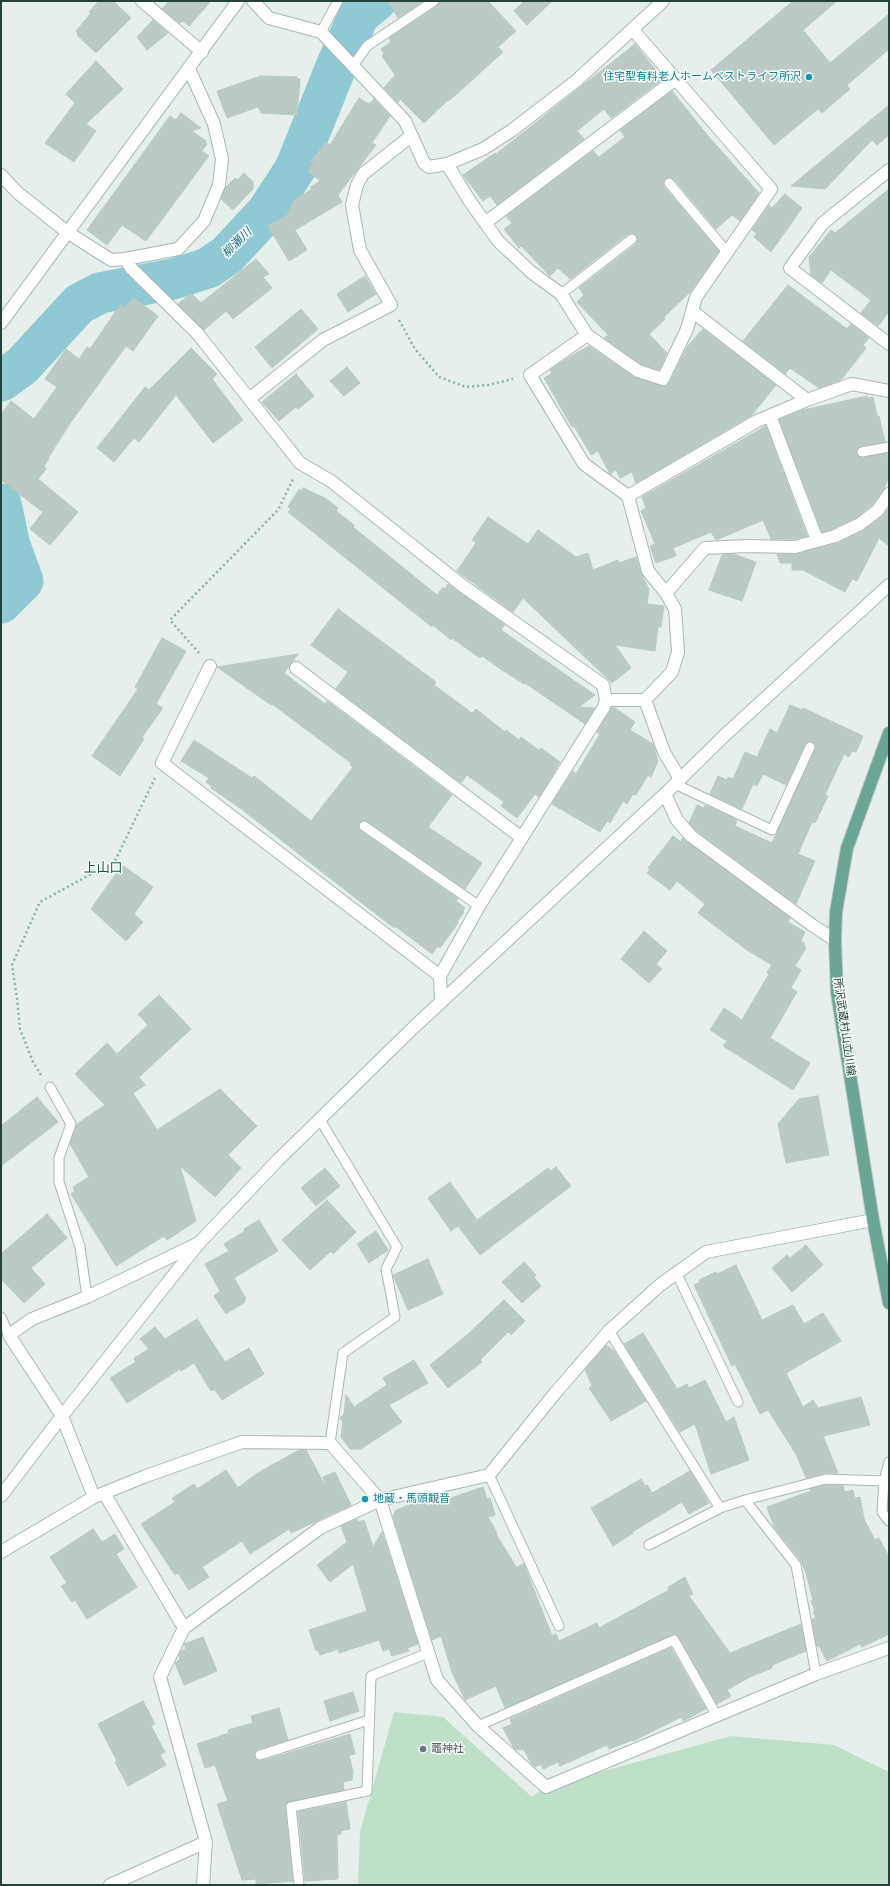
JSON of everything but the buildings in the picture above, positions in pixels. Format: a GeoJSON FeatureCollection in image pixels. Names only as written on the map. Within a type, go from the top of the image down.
{"type":"FeatureCollection","features":[{"type":"Feature","properties":{"kind":"main road","name":"所沢武蔵村山立川線"},"geometry":{"type":"LineString","coordinates":[[888,1297],[873,1220],[837,993],[835,940],[836,912],[847,848],[889,733]]}},
{"type":"Feature","properties":{"kind":"street"},"geometry":{"type":"LineString","coordinates":[[142,1],[202,52]]}},
{"type":"Feature","properties":{"kind":"street"},"geometry":{"type":"LineString","coordinates":[[1,323],[67,232],[202,52],[238,1]]}},
{"type":"Feature","properties":{"kind":"street"},"geometry":{"type":"LineString","coordinates":[[253,1],[269,18],[324,35],[405,121],[424,163],[430,167],[447,164],[483,149],[511,132],[576,82],[663,1]]}},
{"type":"Feature","properties":{"kind":"street"},"geometry":{"type":"LineString","coordinates":[[447,164],[498,241],[531,272],[561,294],[587,335],[638,371],[663,379],[687,329],[696,297],[771,189],[633,30]]}},
{"type":"Feature","properties":{"kind":"street"},"geometry":{"type":"LineString","coordinates":[[1,175],[18,193],[67,232],[111,260],[128,263],[178,249],[204,220],[219,185],[222,159],[214,124],[189,69]]}},
{"type":"Feature","properties":{"kind":"street"},"geometry":{"type":"LineString","coordinates":[[485,223],[676,79]]}},
{"type":"Feature","properties":{"kind":"street"},"geometry":{"type":"LineString","coordinates":[[249,399],[323,340],[391,305],[360,250],[352,205],[357,185],[363,174],[411,136]]}},
{"type":"Feature","properties":{"kind":"street"},"geometry":{"type":"LineString","coordinates":[[889,170],[822,223],[790,268],[889,344]]}},
{"type":"Feature","properties":{"kind":"street"},"geometry":{"type":"LineString","coordinates":[[128,263],[197,333],[300,463],[331,481],[463,586],[603,686],[606,700],[604,707],[479,906],[440,976],[441,1002]]}},
{"type":"Feature","properties":{"kind":"street"},"geometry":{"type":"LineString","coordinates":[[692,311],[807,400]]}},
{"type":"Feature","properties":{"kind":"street"},"geometry":{"type":"LineString","coordinates":[[587,335],[530,375],[584,464],[628,496],[648,571],[666,593],[675,609],[678,652],[672,672],[645,700],[606,700]]}},
{"type":"Feature","properties":{"kind":"street"},"geometry":{"type":"LineString","coordinates":[[628,496],[756,421],[807,400],[852,384],[889,391]]}},
{"type":"Feature","properties":{"kind":"street"},"geometry":{"type":"LineString","coordinates":[[770,416],[817,540]]}},
{"type":"Feature","properties":{"kind":"street"},"geometry":{"type":"LineString","coordinates":[[666,593],[705,548],[747,546],[795,547],[835,536],[860,524],[878,510],[889,494]]}},
{"type":"Feature","properties":{"kind":"street"},"geometry":{"type":"LineString","coordinates":[[1,1496],[62,1416],[199,1243],[319,1118],[441,1002],[678,782],[724,736],[889,585]]}},
{"type":"Feature","properties":{"kind":"street"},"geometry":{"type":"LineString","coordinates":[[210,666],[162,763],[440,976]]}},
{"type":"Feature","properties":{"kind":"street"},"geometry":{"type":"LineString","coordinates":[[296,668],[522,838]]}},
{"type":"Feature","properties":{"kind":"street"},"geometry":{"type":"LineString","coordinates":[[645,700],[664,752],[678,782]]}},
{"type":"Feature","properties":{"kind":"street"},"geometry":{"type":"LineString","coordinates":[[665,794],[677,820],[691,836],[812,925],[835,940]]}},
{"type":"Feature","properties":{"kind":"street"},"geometry":{"type":"LineString","coordinates":[[203,1885],[206,1842],[160,1677],[184,1628],[320,1528],[380,1500],[489,1475],[556,1392],[609,1331],[676,1272],[706,1252],[873,1220]]}},
{"type":"Feature","properties":{"kind":"street"},"geometry":{"type":"LineString","coordinates":[[184,1628],[99,1495],[62,1416],[9,1335],[32,1320],[87,1297],[199,1243]]}},
{"type":"Feature","properties":{"kind":"street"},"geometry":{"type":"LineString","coordinates":[[1,1552],[99,1495],[146,1476],[242,1442],[330,1443],[380,1500],[437,1680],[478,1726],[546,1787],[816,1674],[889,1648]]}},
{"type":"Feature","properties":{"kind":"street"},"geometry":{"type":"LineString","coordinates":[[110,1885],[206,1842]]}},
{"type":"Feature","properties":{"kind":"lane"},"geometry":{"type":"LineString","coordinates":[[324,35],[338,1]]}},
{"type":"Feature","properties":{"kind":"lane"},"geometry":{"type":"LineString","coordinates":[[350,63],[367,46],[434,1]]}},
{"type":"Feature","properties":{"kind":"lane"},"geometry":{"type":"LineString","coordinates":[[669,183],[727,252]]}},
{"type":"Feature","properties":{"kind":"lane"},"geometry":{"type":"LineString","coordinates":[[561,294],[632,239]]}},
{"type":"Feature","properties":{"kind":"lane"},"geometry":{"type":"LineString","coordinates":[[862,452],[889,448]]}},
{"type":"Feature","properties":{"kind":"lane"},"geometry":{"type":"LineString","coordinates":[[678,782],[772,830],[810,747]]}},
{"type":"Feature","properties":{"kind":"lane"},"geometry":{"type":"LineString","coordinates":[[364,826],[479,906]]}},
{"type":"Feature","properties":{"kind":"lane"},"geometry":{"type":"LineString","coordinates":[[50,1087],[71,1124],[59,1158],[59,1182],[80,1247],[87,1297]]}},
{"type":"Feature","properties":{"kind":"lane"},"geometry":{"type":"LineString","coordinates":[[319,1118],[397,1247],[386,1269],[395,1317],[343,1353],[330,1443]]}},
{"type":"Feature","properties":{"kind":"lane"},"geometry":{"type":"LineString","coordinates":[[676,1272],[738,1402]]}},
{"type":"Feature","properties":{"kind":"lane"},"geometry":{"type":"LineString","coordinates":[[1,1317],[9,1335]]}},
{"type":"Feature","properties":{"kind":"lane"},"geometry":{"type":"LineString","coordinates":[[609,1331],[720,1508]]}},
{"type":"Feature","properties":{"kind":"lane"},"geometry":{"type":"LineString","coordinates":[[889,1462],[884,1481],[882,1512],[889,1521]]}},
{"type":"Feature","properties":{"kind":"lane"},"geometry":{"type":"LineString","coordinates":[[489,1475],[559,1626]]}},
{"type":"Feature","properties":{"kind":"lane"},"geometry":{"type":"LineString","coordinates":[[648,1545],[720,1508],[745,1500],[826,1479],[884,1481]]}},
{"type":"Feature","properties":{"kind":"lane"},"geometry":{"type":"LineString","coordinates":[[745,1500],[796,1564],[816,1674]]}},
{"type":"Feature","properties":{"kind":"lane"},"geometry":{"type":"LineString","coordinates":[[478,1726],[674,1640],[717,1716]]}},
{"type":"Feature","properties":{"kind":"lane"},"geometry":{"type":"LineString","coordinates":[[299,1885],[291,1807],[367,1791],[371,1676],[428,1653]]}},
{"type":"Feature","properties":{"kind":"lane"},"geometry":{"type":"LineString","coordinates":[[260,1755],[369,1720]]}},
{"type":"Feature","properties":{"kind":"path"},"geometry":{"type":"LineString","coordinates":[[391,305],[415,349],[440,377],[466,387],[488,385],[530,375]]}},
{"type":"Feature","properties":{"kind":"path"},"geometry":{"type":"LineString","coordinates":[[210,666],[170,620],[278,510],[300,463]]}},
{"type":"Feature","properties":{"kind":"path"},"geometry":{"type":"LineString","coordinates":[[50,1087],[33,1062],[20,1028],[12,965],[40,902],[115,861],[162,763]]}},
{"type":"Feature","properties":{"kind":"green space"},"geometry":{"type":"Polygon","coordinates":[[[394,1712],[443,1717],[532,1797],[546,1787],[731,1736],[834,1745],[889,1772],[889,1885],[358,1885],[360,1832],[394,1712]]]}},
{"type":"Feature","properties":{"kind":"waterway","name":"柳瀬川"},"geometry":{"type":"LineString","coordinates":[[1,381],[22,366],[79,304],[100,293],[173,279],[208,268],[227,255],[267,212],[295,169],[338,62],[359,15],[376,1]]}},
{"type":"Feature","properties":{"kind":"waterway","name":"柳瀬川"},"geometry":{"type":"LineString","coordinates":[[1,504],[10,546],[23,581],[1,603]]}},
{"type":"Feature","properties":{"kind":"place","name":"住宅型有料老人ホームベストライフ所沢"},"geometry":{"type":"Point","coordinates":[809,77]}},
{"type":"Feature","properties":{"kind":"place","name":"地蔵・馬頭観音"},"geometry":{"type":"Point","coordinates":[365,1499]}},
{"type":"Feature","properties":{"kind":"place","name":"竈神社"},"geometry":{"type":"Point","coordinates":[423,1749]}},
{"type":"Feature","properties":{"kind":"district","name":"上山口"},"geometry":{"type":"Point","coordinates":[103,868]}}]}
